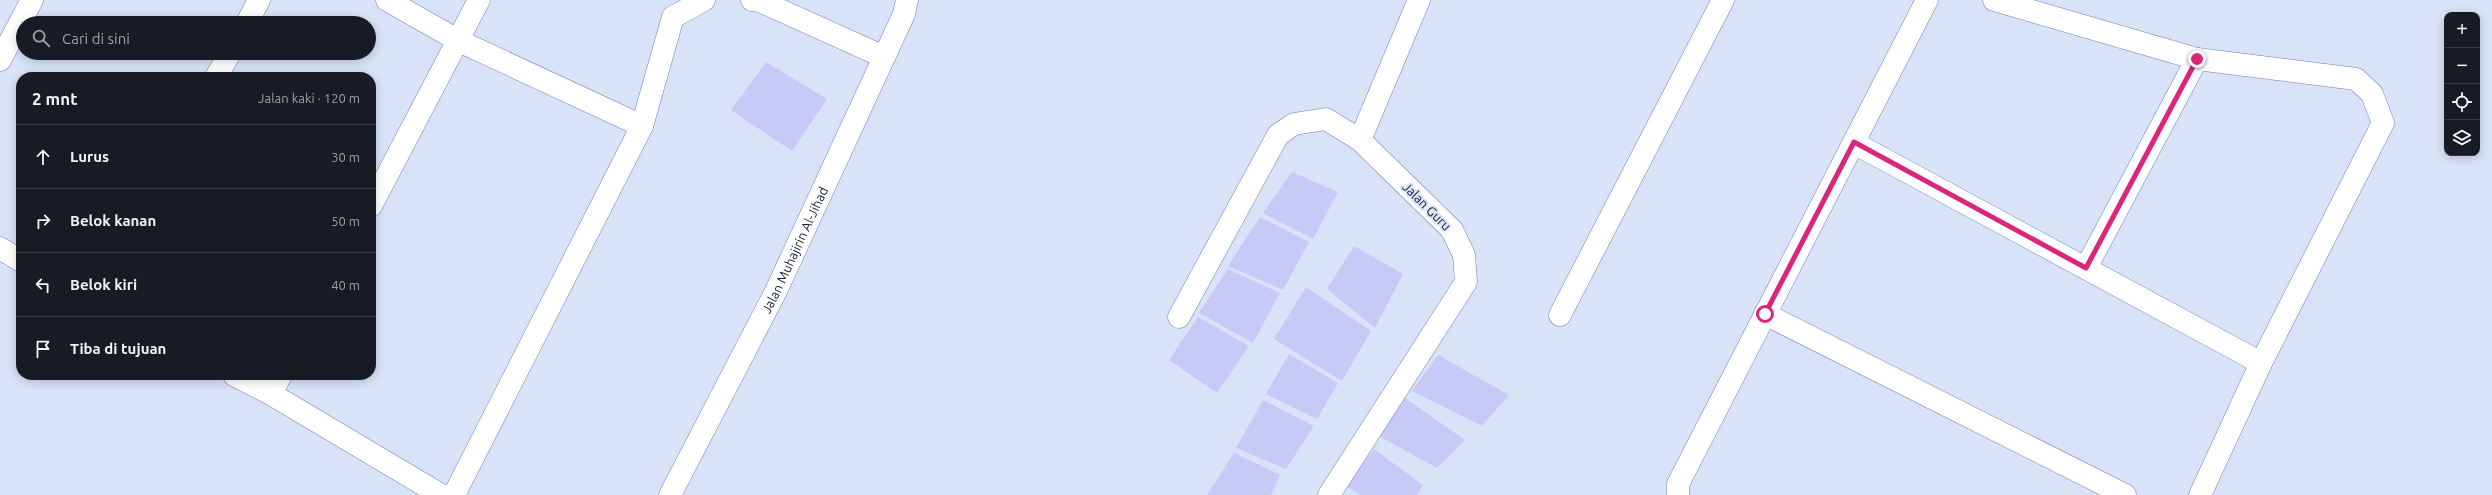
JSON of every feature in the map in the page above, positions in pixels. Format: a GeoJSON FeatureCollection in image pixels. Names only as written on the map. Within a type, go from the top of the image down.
{"type":"FeatureCollection","features":[{"type":"Feature","properties":{"kind":"street"},"geometry":{"type":"LineString","coordinates":[[23,16],[32,0]]}},
{"type":"Feature","properties":{"kind":"street"},"geometry":{"type":"LineString","coordinates":[[250,16],[259,0]]}},
{"type":"Feature","properties":{"kind":"street"},"geometry":{"type":"LineString","coordinates":[[387,0],[459,41],[642,126]]}},
{"type":"Feature","properties":{"kind":"street"},"geometry":{"type":"LineString","coordinates":[[376,197],[459,41],[479,0]]}},
{"type":"Feature","properties":{"kind":"street"},"geometry":{"type":"LineString","coordinates":[[454,495],[642,126],[673,17],[704,0]]}},
{"type":"Feature","properties":{"kind":"street"},"geometry":{"type":"LineString","coordinates":[[752,0],[760,1],[884,57]]}},
{"type":"Feature","properties":{"kind":"street","name":"Jalan Muhajirin Al-Jihad"},"geometry":{"type":"LineString","coordinates":[[670,495],[776,291],[904,14],[907,0]]}},
{"type":"Feature","properties":{"kind":"street"},"geometry":{"type":"LineString","coordinates":[[1360,140],[1419,0]]}},
{"type":"Feature","properties":{"kind":"street"},"geometry":{"type":"LineString","coordinates":[[1560,315],[1723,0]]}},
{"type":"Feature","properties":{"kind":"street"},"geometry":{"type":"LineString","coordinates":[[1678,495],[1678,484],[1927,0]]}},
{"type":"Feature","properties":{"kind":"street"},"geometry":{"type":"LineString","coordinates":[[1994,0],[2197,59],[2356,79],[2372,94],[2383,123],[2261,363],[2200,495]]}},
{"type":"Feature","properties":{"kind":"street"},"geometry":{"type":"LineString","coordinates":[[0,60],[16,30]]}},
{"type":"Feature","properties":{"kind":"street"},"geometry":{"type":"LineString","coordinates":[[2086,268],[2197,59]]}},
{"type":"Feature","properties":{"kind":"street"},"geometry":{"type":"LineString","coordinates":[[219,72],[226,60]]}},
{"type":"Feature","properties":{"kind":"street","name":"Jalan Guru"},"geometry":{"type":"LineString","coordinates":[[1179,317],[1278,135],[1294,124],[1326,119],[1360,140],[1452,230],[1464,255],[1466,282],[1329,495]]}},
{"type":"Feature","properties":{"kind":"street"},"geometry":{"type":"LineString","coordinates":[[1854,142],[2261,363]]}},
{"type":"Feature","properties":{"kind":"street"},"geometry":{"type":"LineString","coordinates":[[0,248],[16,257]]}},
{"type":"Feature","properties":{"kind":"street"},"geometry":{"type":"LineString","coordinates":[[1765,314],[2125,495]]}},
{"type":"Feature","properties":{"kind":"street"},"geometry":{"type":"LineString","coordinates":[[244,380],[271,394],[441,495]]}},
{"type":"Feature","properties":{"kind":"street"},"geometry":{"type":"LineString","coordinates":[[271,394],[278,380]]}},
{"type":"Feature","properties":{"kind":"building"},"geometry":{"type":"Polygon","coordinates":[[[766,62],[827,99],[792,151],[731,110],[766,62]]]}},
{"type":"Feature","properties":{"kind":"building"},"geometry":{"type":"Polygon","coordinates":[[[1292,172],[1338,192],[1313,239],[1263,213],[1292,172]]]}},
{"type":"Feature","properties":{"kind":"building"},"geometry":{"type":"Polygon","coordinates":[[[1260,217],[1309,242],[1283,290],[1228,266],[1260,217]]]}},
{"type":"Feature","properties":{"kind":"building"},"geometry":{"type":"Polygon","coordinates":[[[1354,246],[1403,274],[1375,328],[1327,289],[1354,246]]]}},
{"type":"Feature","properties":{"kind":"building"},"geometry":{"type":"Polygon","coordinates":[[[1228,269],[1280,293],[1253,343],[1199,313],[1228,269]]]}},
{"type":"Feature","properties":{"kind":"building"},"geometry":{"type":"Polygon","coordinates":[[[1306,287],[1371,331],[1342,381],[1274,339],[1306,287]]]}},
{"type":"Feature","properties":{"kind":"building"},"geometry":{"type":"Polygon","coordinates":[[[1198,317],[1249,346],[1217,393],[1169,360],[1198,317]]]}},
{"type":"Feature","properties":{"kind":"building"},"geometry":{"type":"Polygon","coordinates":[[[1289,354],[1338,383],[1317,419],[1266,394],[1289,354]]]}},
{"type":"Feature","properties":{"kind":"building"},"geometry":{"type":"Polygon","coordinates":[[[1438,355],[1509,395],[1482,426],[1412,391],[1438,355]]]}},
{"type":"Feature","properties":{"kind":"building"},"geometry":{"type":"Polygon","coordinates":[[[1404,397],[1465,440],[1437,468],[1377,435],[1404,397]]]}},
{"type":"Feature","properties":{"kind":"building"},"geometry":{"type":"Polygon","coordinates":[[[1263,400],[1314,426],[1286,469],[1236,448],[1263,400]]]}},
{"type":"Feature","properties":{"kind":"building"},"geometry":{"type":"Polygon","coordinates":[[[1374,449],[1423,485],[1417,495],[1360,495],[1346,486],[1374,449]]]}},
{"type":"Feature","properties":{"kind":"building"},"geometry":{"type":"Polygon","coordinates":[[[1234,453],[1280,475],[1271,495],[1207,495],[1234,453]]]}},
{"type":"Feature","properties":{"kind":"route"},"geometry":{"type":"LineString","coordinates":[[1765,314],[1854,142],[2086,268],[2197,59]]}}]}
